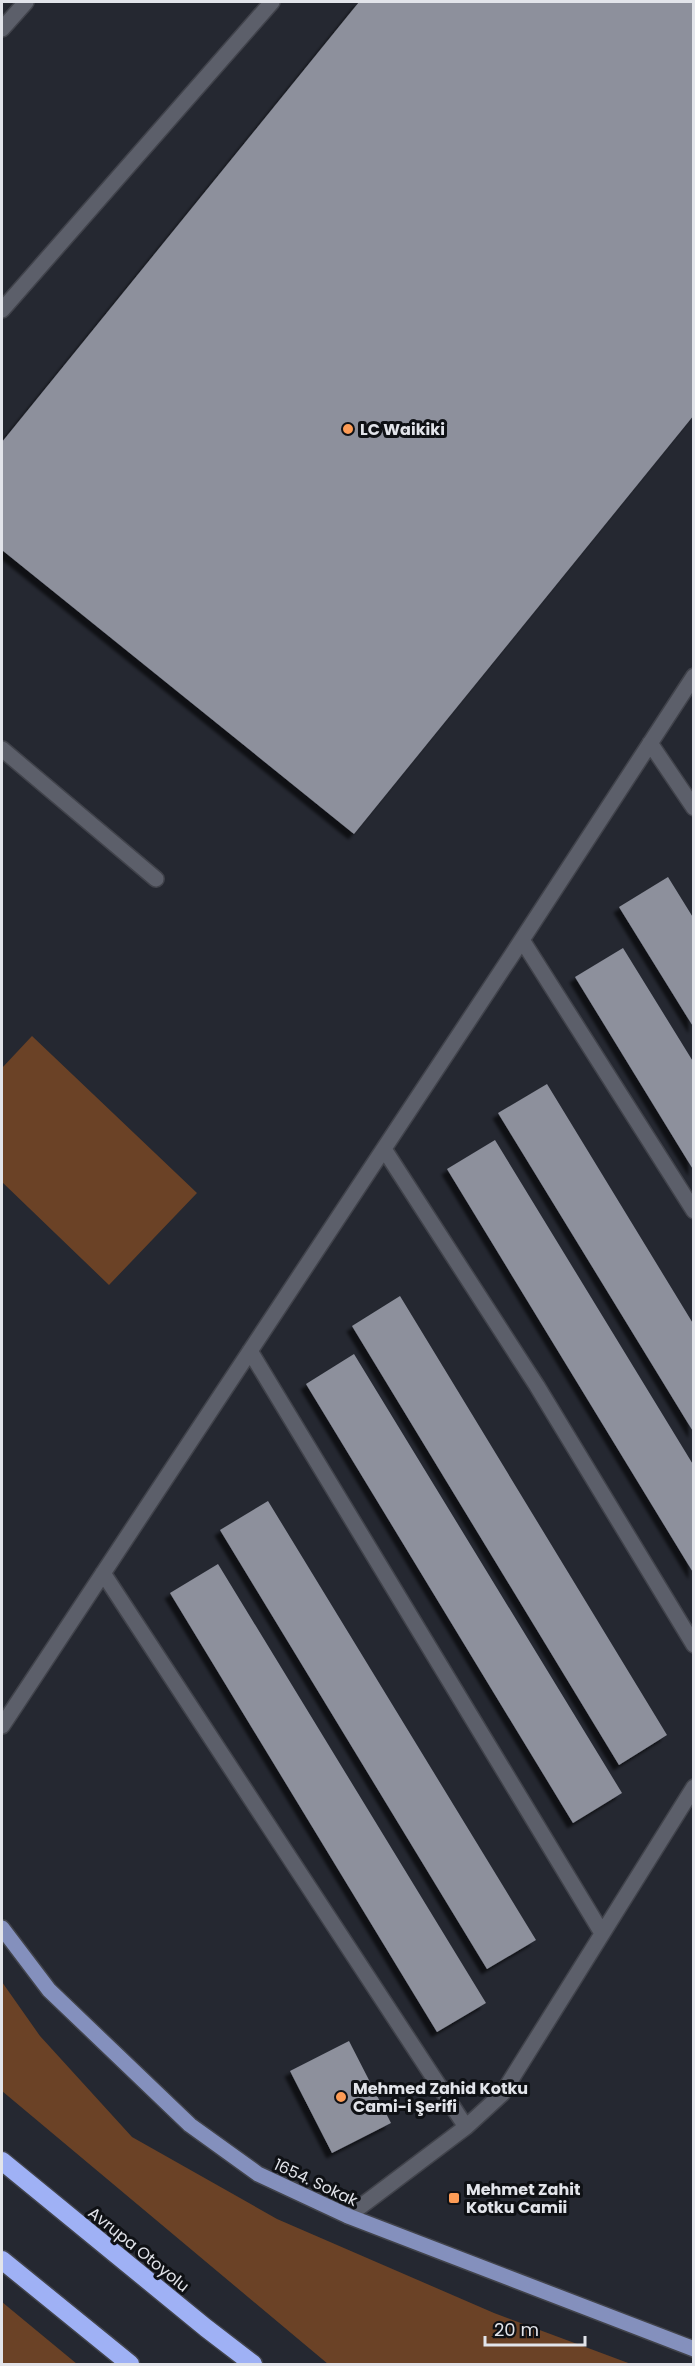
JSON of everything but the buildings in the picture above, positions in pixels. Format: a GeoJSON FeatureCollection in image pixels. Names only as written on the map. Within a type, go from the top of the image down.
{"type":"FeatureCollection","features":[{"type":"Feature","properties":{"kind":"highway","name":"Avrupa Otoyolu"},"geometry":{"type":"LineString","coordinates":[[2,2161],[253,2364]]}},
{"type":"Feature","properties":{"kind":"highway"},"geometry":{"type":"LineString","coordinates":[[2,2260],[130,2364]]}},
{"type":"Feature","properties":{"kind":"main road","name":"1654. Sokak"},"geometry":{"type":"LineString","coordinates":[[2,1928],[49,1990],[190,2126],[258,2174],[348,2217],[693,2349]]}},
{"type":"Feature","properties":{"kind":"lane"},"geometry":{"type":"LineString","coordinates":[[2,29],[26,2]]}},
{"type":"Feature","properties":{"kind":"lane"},"geometry":{"type":"LineString","coordinates":[[2,310],[273,2]]}},
{"type":"Feature","properties":{"kind":"lane"},"geometry":{"type":"LineString","coordinates":[[2,1726],[522,940],[693,676]]}},
{"type":"Feature","properties":{"kind":"lane"},"geometry":{"type":"LineString","coordinates":[[650,743],[693,808]]}},
{"type":"Feature","properties":{"kind":"lane"},"geometry":{"type":"LineString","coordinates":[[2,749],[156,879]]}},
{"type":"Feature","properties":{"kind":"lane"},"geometry":{"type":"LineString","coordinates":[[522,940],[693,1211]]}},
{"type":"Feature","properties":{"kind":"lane"},"geometry":{"type":"LineString","coordinates":[[384,1149],[537,1386],[693,1645]]}},
{"type":"Feature","properties":{"kind":"lane"},"geometry":{"type":"LineString","coordinates":[[250,1351],[602,1934]]}},
{"type":"Feature","properties":{"kind":"lane"},"geometry":{"type":"LineString","coordinates":[[103,1573],[466,2127]]}},
{"type":"Feature","properties":{"kind":"lane"},"geometry":{"type":"LineString","coordinates":[[348,2217],[466,2127],[502,2094],[693,1787]]}},
{"type":"Feature","properties":{"kind":"shaded area"},"geometry":{"type":"Polygon","coordinates":[[[32,1036],[197,1193],[109,1285],[2,1182],[2,1068],[32,1036]]]}},
{"type":"Feature","properties":{"kind":"shaded area"},"geometry":{"type":"Polygon","coordinates":[[[2,1982],[40,2036],[132,2137],[277,2219],[494,2313],[631,2364],[328,2364],[2,2091],[2,1982]]]}},
{"type":"Feature","properties":{"kind":"shaded area"},"geometry":{"type":"Polygon","coordinates":[[[2,2302],[77,2364],[2,2364],[2,2302]]]}},
{"type":"Feature","properties":{"kind":"place","name":"LC Waikiki"},"geometry":{"type":"Point","coordinates":[348,429]}},
{"type":"Feature","properties":{"kind":"place","name":"Mehmed Zahid Kotku Cami-i Şerifi"},"geometry":{"type":"Point","coordinates":[341,2097]}},
{"type":"Feature","properties":{"kind":"place","name":"Mehmet Zahit Kotku Camii"},"geometry":{"type":"Point","coordinates":[454,2198]}}]}
